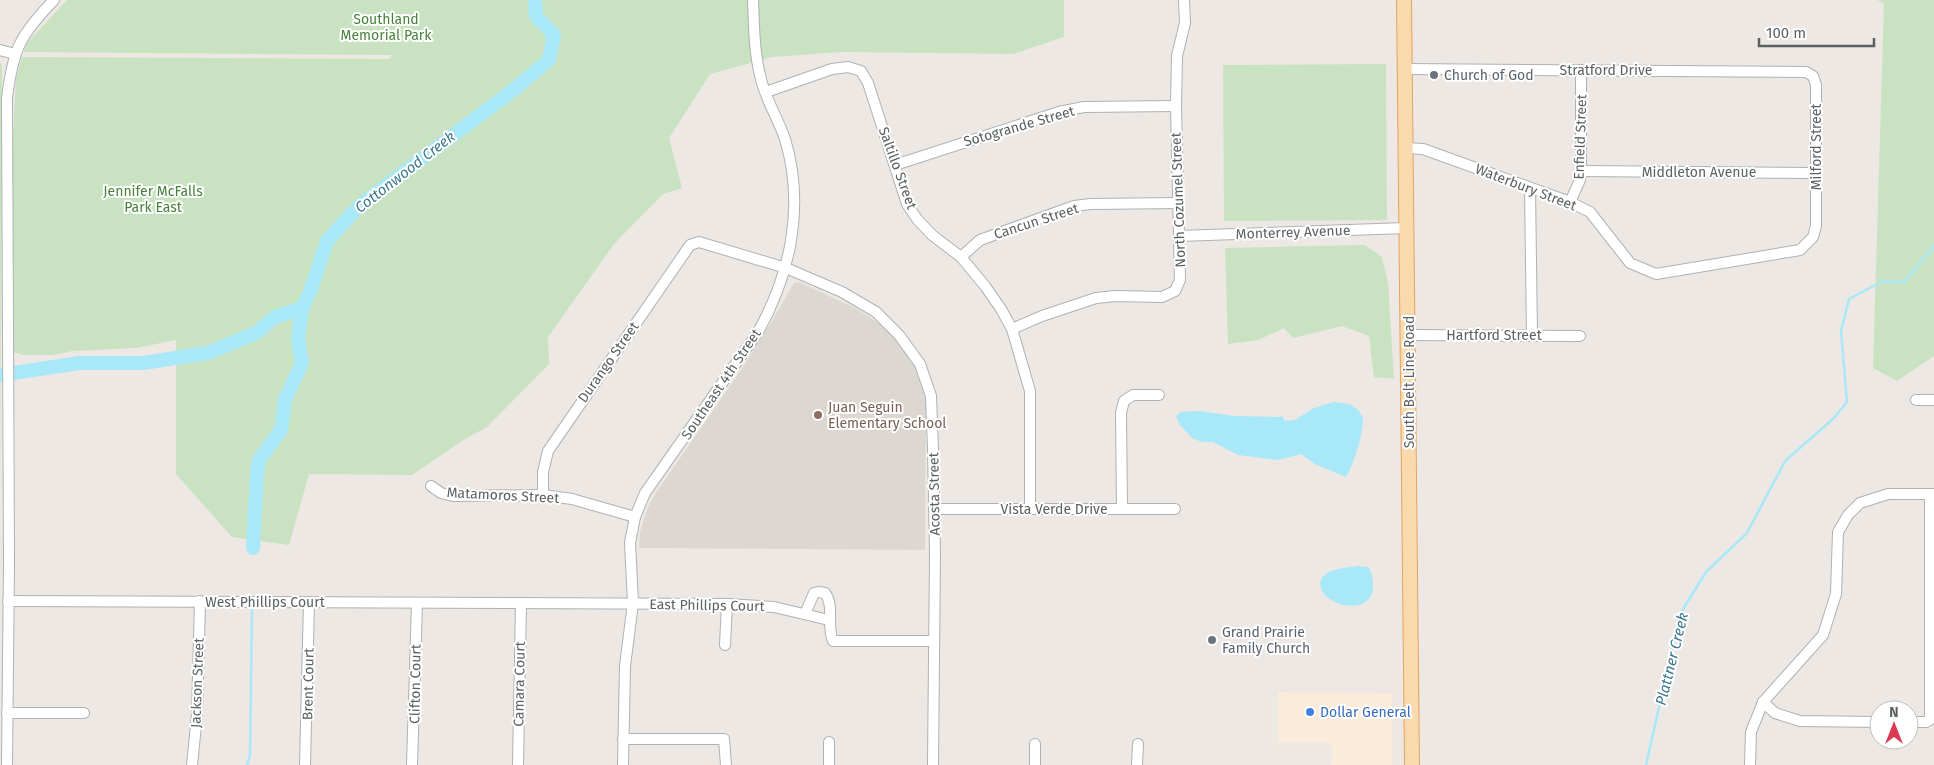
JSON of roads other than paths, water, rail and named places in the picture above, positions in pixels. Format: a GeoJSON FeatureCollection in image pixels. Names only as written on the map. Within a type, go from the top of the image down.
{"type":"FeatureCollection","features":[{"type":"Feature","properties":{"kind":"main road","name":"South Belt Line Road"},"geometry":{"type":"LineString","coordinates":[[1404,0],[1412,765]]}},
{"type":"Feature","properties":{"kind":"street"},"geometry":{"type":"LineString","coordinates":[[7,765],[4,614],[8,601],[7,98],[15,54],[31,24],[54,0]]}},
{"type":"Feature","properties":{"kind":"street","name":"Southeast 4th Street"},"geometry":{"type":"LineString","coordinates":[[623,765],[625,666],[633,603],[630,543],[634,517],[645,493],[758,332],[772,308],[786,268],[792,239],[795,203],[793,172],[785,139],[760,78],[755,54],[753,0]]}},
{"type":"Feature","properties":{"kind":"street","name":"North Cozumel Street"},"geometry":{"type":"LineString","coordinates":[[1012,329],[1042,316],[1096,298],[1115,296],[1162,297],[1175,291],[1180,280],[1176,106],[1177,56],[1185,23],[1184,0]]}},
{"type":"Feature","properties":{"kind":"street"},"geometry":{"type":"LineString","coordinates":[[0,50],[15,54]]}},
{"type":"Feature","properties":{"kind":"street","name":"Saltillo Street"},"geometry":{"type":"LineString","coordinates":[[766,92],[832,69],[848,67],[862,71],[868,83],[908,204],[917,219],[932,235],[960,257],[985,286],[1012,329],[1030,391],[1030,509]]}},
{"type":"Feature","properties":{"kind":"street","name":"Stratford Drive"},"geometry":{"type":"LineString","coordinates":[[1405,69],[1806,72]]}},
{"type":"Feature","properties":{"kind":"street","name":"Enfield Street"},"geometry":{"type":"LineString","coordinates":[[1570,202],[1580,180],[1581,171],[1581,70]]}},
{"type":"Feature","properties":{"kind":"street","name":"Milford Street"},"geometry":{"type":"LineString","coordinates":[[1806,72],[1813,76],[1816,86],[1816,226]]}},
{"type":"Feature","properties":{"kind":"street","name":"Sotogrande Street"},"geometry":{"type":"LineString","coordinates":[[895,165],[1060,112],[1084,107],[1176,106]]}},
{"type":"Feature","properties":{"kind":"street","name":"Waterbury Street"},"geometry":{"type":"LineString","coordinates":[[1406,148],[1423,149],[1570,202],[1590,212],[1630,263],[1656,274],[1800,250],[1813,237],[1816,226]]}},
{"type":"Feature","properties":{"kind":"street","name":"Middleton Avenue"},"geometry":{"type":"LineString","coordinates":[[1581,171],[1816,173]]}},
{"type":"Feature","properties":{"kind":"street"},"geometry":{"type":"LineString","coordinates":[[1530,189],[1532,335]]}},
{"type":"Feature","properties":{"kind":"street","name":"Cancun Street"},"geometry":{"type":"LineString","coordinates":[[960,257],[980,240],[1074,206],[1091,204],[1178,203]]}},
{"type":"Feature","properties":{"kind":"street","name":"Monterrey Avenue"},"geometry":{"type":"LineString","coordinates":[[1179,236],[1406,228]]}},
{"type":"Feature","properties":{"kind":"street","name":"Acosta Street"},"geometry":{"type":"LineString","coordinates":[[698,242],[786,268],[842,292],[876,312],[899,335],[920,364],[930,396],[934,509],[933,765]]}},
{"type":"Feature","properties":{"kind":"street","name":"Durango Street"},"geometry":{"type":"LineString","coordinates":[[543,496],[543,472],[548,451],[690,244],[698,242]]}},
{"type":"Feature","properties":{"kind":"street","name":"Hartford Street"},"geometry":{"type":"LineString","coordinates":[[1409,335],[1580,336]]}},
{"type":"Feature","properties":{"kind":"street"},"geometry":{"type":"LineString","coordinates":[[1122,509],[1121,413],[1124,401],[1133,394],[1158,395]]}},
{"type":"Feature","properties":{"kind":"street"},"geometry":{"type":"LineString","coordinates":[[1916,400],[1934,400]]}},
{"type":"Feature","properties":{"kind":"street","name":"Matamoros Street"},"geometry":{"type":"LineString","coordinates":[[431,486],[453,496],[543,496],[572,499],[634,517]]}},
{"type":"Feature","properties":{"kind":"street"},"geometry":{"type":"LineString","coordinates":[[1750,765],[1751,732],[1763,702],[1823,635],[1836,594],[1838,532],[1848,515],[1860,503],[1888,494],[1932,494],[1930,720],[1919,722]]}},
{"type":"Feature","properties":{"kind":"street","name":"Vista Verde Drive"},"geometry":{"type":"LineString","coordinates":[[934,509],[1175,509]]}},
{"type":"Feature","properties":{"kind":"street"},"geometry":{"type":"LineString","coordinates":[[805,614],[814,593],[822,592],[825,593],[829,600],[829,633],[833,641],[934,641]]}},
{"type":"Feature","properties":{"kind":"street","name":"West Phillips Court"},"geometry":{"type":"LineString","coordinates":[[8,601],[521,603]]}},
{"type":"Feature","properties":{"kind":"street","name":"Jackson Street"},"geometry":{"type":"LineString","coordinates":[[192,765],[197,715],[200,602]]}},
{"type":"Feature","properties":{"kind":"street","name":"Brent Court"},"geometry":{"type":"LineString","coordinates":[[305,765],[309,602]]}},
{"type":"Feature","properties":{"kind":"street","name":"Clifton Court"},"geometry":{"type":"LineString","coordinates":[[412,765],[417,603]]}},
{"type":"Feature","properties":{"kind":"street","name":"East Phillips Court"},"geometry":{"type":"LineString","coordinates":[[521,603],[727,604],[774,607],[829,620]]}},
{"type":"Feature","properties":{"kind":"street","name":"Camara Court"},"geometry":{"type":"LineString","coordinates":[[518,765],[521,603]]}},
{"type":"Feature","properties":{"kind":"street"},"geometry":{"type":"LineString","coordinates":[[726,645],[727,604]]}},
{"type":"Feature","properties":{"kind":"street"},"geometry":{"type":"LineString","coordinates":[[1763,702],[1775,714],[1800,722],[1869,722]]}},
{"type":"Feature","properties":{"kind":"street"},"geometry":{"type":"LineString","coordinates":[[7,713],[84,713]]}},
{"type":"Feature","properties":{"kind":"street"},"geometry":{"type":"LineString","coordinates":[[623,739],[724,739],[726,765]]}},
{"type":"Feature","properties":{"kind":"street"},"geometry":{"type":"LineString","coordinates":[[829,742],[829,765]]}},
{"type":"Feature","properties":{"kind":"street"},"geometry":{"type":"LineString","coordinates":[[1035,744],[1035,765]]}},
{"type":"Feature","properties":{"kind":"street"},"geometry":{"type":"LineString","coordinates":[[1138,744],[1138,765]]}},
{"type":"Feature","properties":{"kind":"water"},"geometry":{"type":"Polygon","coordinates":[[[1333,402],[1350,405],[1357,409],[1363,417],[1358,448],[1346,477],[1315,464],[1301,454],[1278,460],[1238,455],[1213,442],[1202,442],[1192,438],[1180,425],[1176,416],[1181,412],[1199,411],[1234,416],[1282,416],[1285,421],[1295,420],[1314,408],[1333,402]]]}},
{"type":"Feature","properties":{"kind":"water"},"geometry":{"type":"Polygon","coordinates":[[[1368,567],[1372,576],[1373,586],[1367,601],[1353,606],[1345,605],[1337,603],[1323,593],[1320,583],[1326,574],[1341,568],[1368,567]]]}},
{"type":"Feature","properties":{"kind":"waterway","name":"Cottonwood Creek"},"geometry":{"type":"LineString","coordinates":[[0,375],[79,363],[143,363],[208,353],[256,333],[275,317],[302,308],[310,292],[327,241],[359,206],[512,91],[549,60],[554,35],[536,16],[535,0]]}},
{"type":"Feature","properties":{"kind":"waterway","name":"Plattner Creek"},"geometry":{"type":"LineString","coordinates":[[1646,765],[1680,614],[1706,572],[1747,533],[1785,461],[1834,418],[1847,402],[1841,331],[1849,299],[1883,281],[1904,282],[1934,246]]}},
{"type":"Feature","properties":{"kind":"waterway"},"geometry":{"type":"LineString","coordinates":[[253,548],[259,460],[281,430],[285,400],[302,363],[298,339],[302,308]]}},
{"type":"Feature","properties":{"kind":"waterway"},"geometry":{"type":"LineString","coordinates":[[247,765],[250,755],[252,610]]}},
{"type":"Feature","properties":{"kind":"place","name":"Church of God"},"geometry":{"type":"Point","coordinates":[1434,75]}},
{"type":"Feature","properties":{"kind":"place","name":"Juan Seguin Elementary School"},"geometry":{"type":"Point","coordinates":[818,415]}},
{"type":"Feature","properties":{"kind":"place","name":"Grand Prairie Family Church"},"geometry":{"type":"Point","coordinates":[1212,640]}},
{"type":"Feature","properties":{"kind":"place","name":"Dollar General"},"geometry":{"type":"Point","coordinates":[1310,712]}},
{"type":"Feature","properties":{"kind":"park label","name":"Southland Memorial Park"},"geometry":{"type":"Point","coordinates":[386,28]}},
{"type":"Feature","properties":{"kind":"park label","name":"Jennifer McFalls Park East"},"geometry":{"type":"Point","coordinates":[153,200]}}]}
